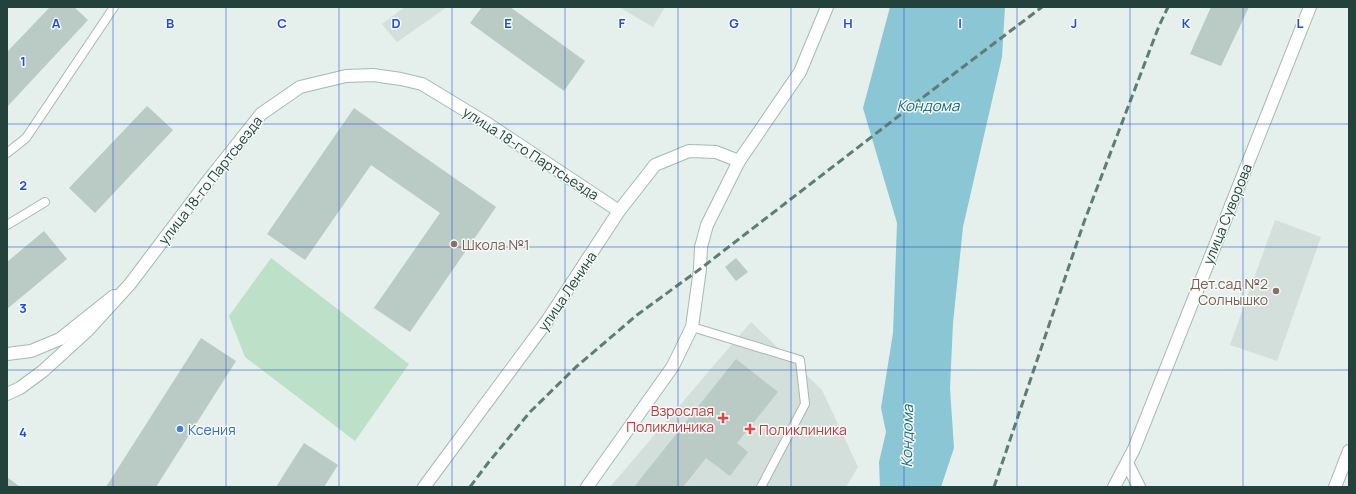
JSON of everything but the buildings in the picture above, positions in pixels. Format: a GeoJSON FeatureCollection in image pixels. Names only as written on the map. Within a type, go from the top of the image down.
{"type":"FeatureCollection","features":[{"type":"Feature","properties":{"kind":"street"},"geometry":{"type":"LineString","coordinates":[[587,487],[673,366],[692,327],[700,269],[701,247],[707,225],[739,161],[800,72],[827,7]]}},
{"type":"Feature","properties":{"kind":"street","name":"улица Суворова"},"geometry":{"type":"LineString","coordinates":[[1114,487],[1134,450],[1310,7]]}},
{"type":"Feature","properties":{"kind":"street","name":"улица 18-го Партсьезда"},"geometry":{"type":"LineString","coordinates":[[7,394],[20,388],[49,366],[88,330],[130,284],[207,182],[261,114],[300,87],[346,76],[373,75],[401,78],[422,84],[488,124],[619,211]]}},
{"type":"Feature","properties":{"kind":"street","name":"улица Ленина"},"geometry":{"type":"LineString","coordinates":[[424,487],[548,321],[619,211],[655,165],[689,151],[716,152],[739,161]]}},
{"type":"Feature","properties":{"kind":"street"},"geometry":{"type":"LineString","coordinates":[[7,354],[30,351],[60,339],[130,284]]}},
{"type":"Feature","properties":{"kind":"street"},"geometry":{"type":"LineString","coordinates":[[1335,487],[1349,451]]}},
{"type":"Feature","properties":{"kind":"street"},"geometry":{"type":"LineString","coordinates":[[1127,463],[1139,487]]}},
{"type":"Feature","properties":{"kind":"lane"},"geometry":{"type":"LineString","coordinates":[[7,153],[26,138],[114,7]]}},
{"type":"Feature","properties":{"kind":"lane"},"geometry":{"type":"LineString","coordinates":[[7,225],[45,202]]}},
{"type":"Feature","properties":{"kind":"lane"},"geometry":{"type":"LineString","coordinates":[[692,327],[800,360],[805,404],[761,487]]}},
{"type":"Feature","properties":{"kind":"shaded area"},"geometry":{"type":"Polygon","coordinates":[[[405,7],[447,7],[397,42],[382,24],[405,7]]]}},
{"type":"Feature","properties":{"kind":"shaded area"},"geometry":{"type":"Polygon","coordinates":[[[619,7],[665,7],[653,27],[619,7]]]}},
{"type":"Feature","properties":{"kind":"shaded area","name":"Дет.сад №2 Солнышко"},"geometry":{"type":"Polygon","coordinates":[[[1275,220],[1321,237],[1277,361],[1230,345],[1275,220]]]}},
{"type":"Feature","properties":{"kind":"shaded area","name":"Поликлиника"},"geometry":{"type":"Polygon","coordinates":[[[751,322],[822,390],[858,467],[846,487],[610,487],[751,322]]]}},
{"type":"Feature","properties":{"kind":"green space"},"geometry":{"type":"Polygon","coordinates":[[[271,258],[409,364],[355,441],[245,357],[229,316],[271,258]]]}},
{"type":"Feature","properties":{"kind":"water","name":"Кондома"},"geometry":{"type":"Polygon","coordinates":[[[890,7],[1005,7],[1002,57],[963,227],[953,323],[950,388],[954,448],[941,487],[880,487],[879,462],[886,432],[881,408],[893,333],[897,223],[863,108],[890,7]]]}},
{"type":"Feature","properties":{"kind":"railway"},"geometry":{"type":"LineString","coordinates":[[470,487],[530,412],[576,367],[637,315],[700,269],[1042,7]]}},
{"type":"Feature","properties":{"kind":"railway"},"geometry":{"type":"LineString","coordinates":[[994,487],[1084,222],[1159,26],[1168,7]]}},
{"type":"Feature","properties":{"kind":"place","name":"Школа №1"},"geometry":{"type":"Point","coordinates":[454,244]}},
{"type":"Feature","properties":{"kind":"place","name":"Дет.сад №2 Солнышко"},"geometry":{"type":"Point","coordinates":[1276,291]}},
{"type":"Feature","properties":{"kind":"place","name":"Взрослая Поликлиника"},"geometry":{"type":"Point","coordinates":[723,418]}},
{"type":"Feature","properties":{"kind":"place","name":"Ксения"},"geometry":{"type":"Point","coordinates":[180,429]}},
{"type":"Feature","properties":{"kind":"place","name":"Поликлиника"},"geometry":{"type":"Point","coordinates":[750,429]}}]}
